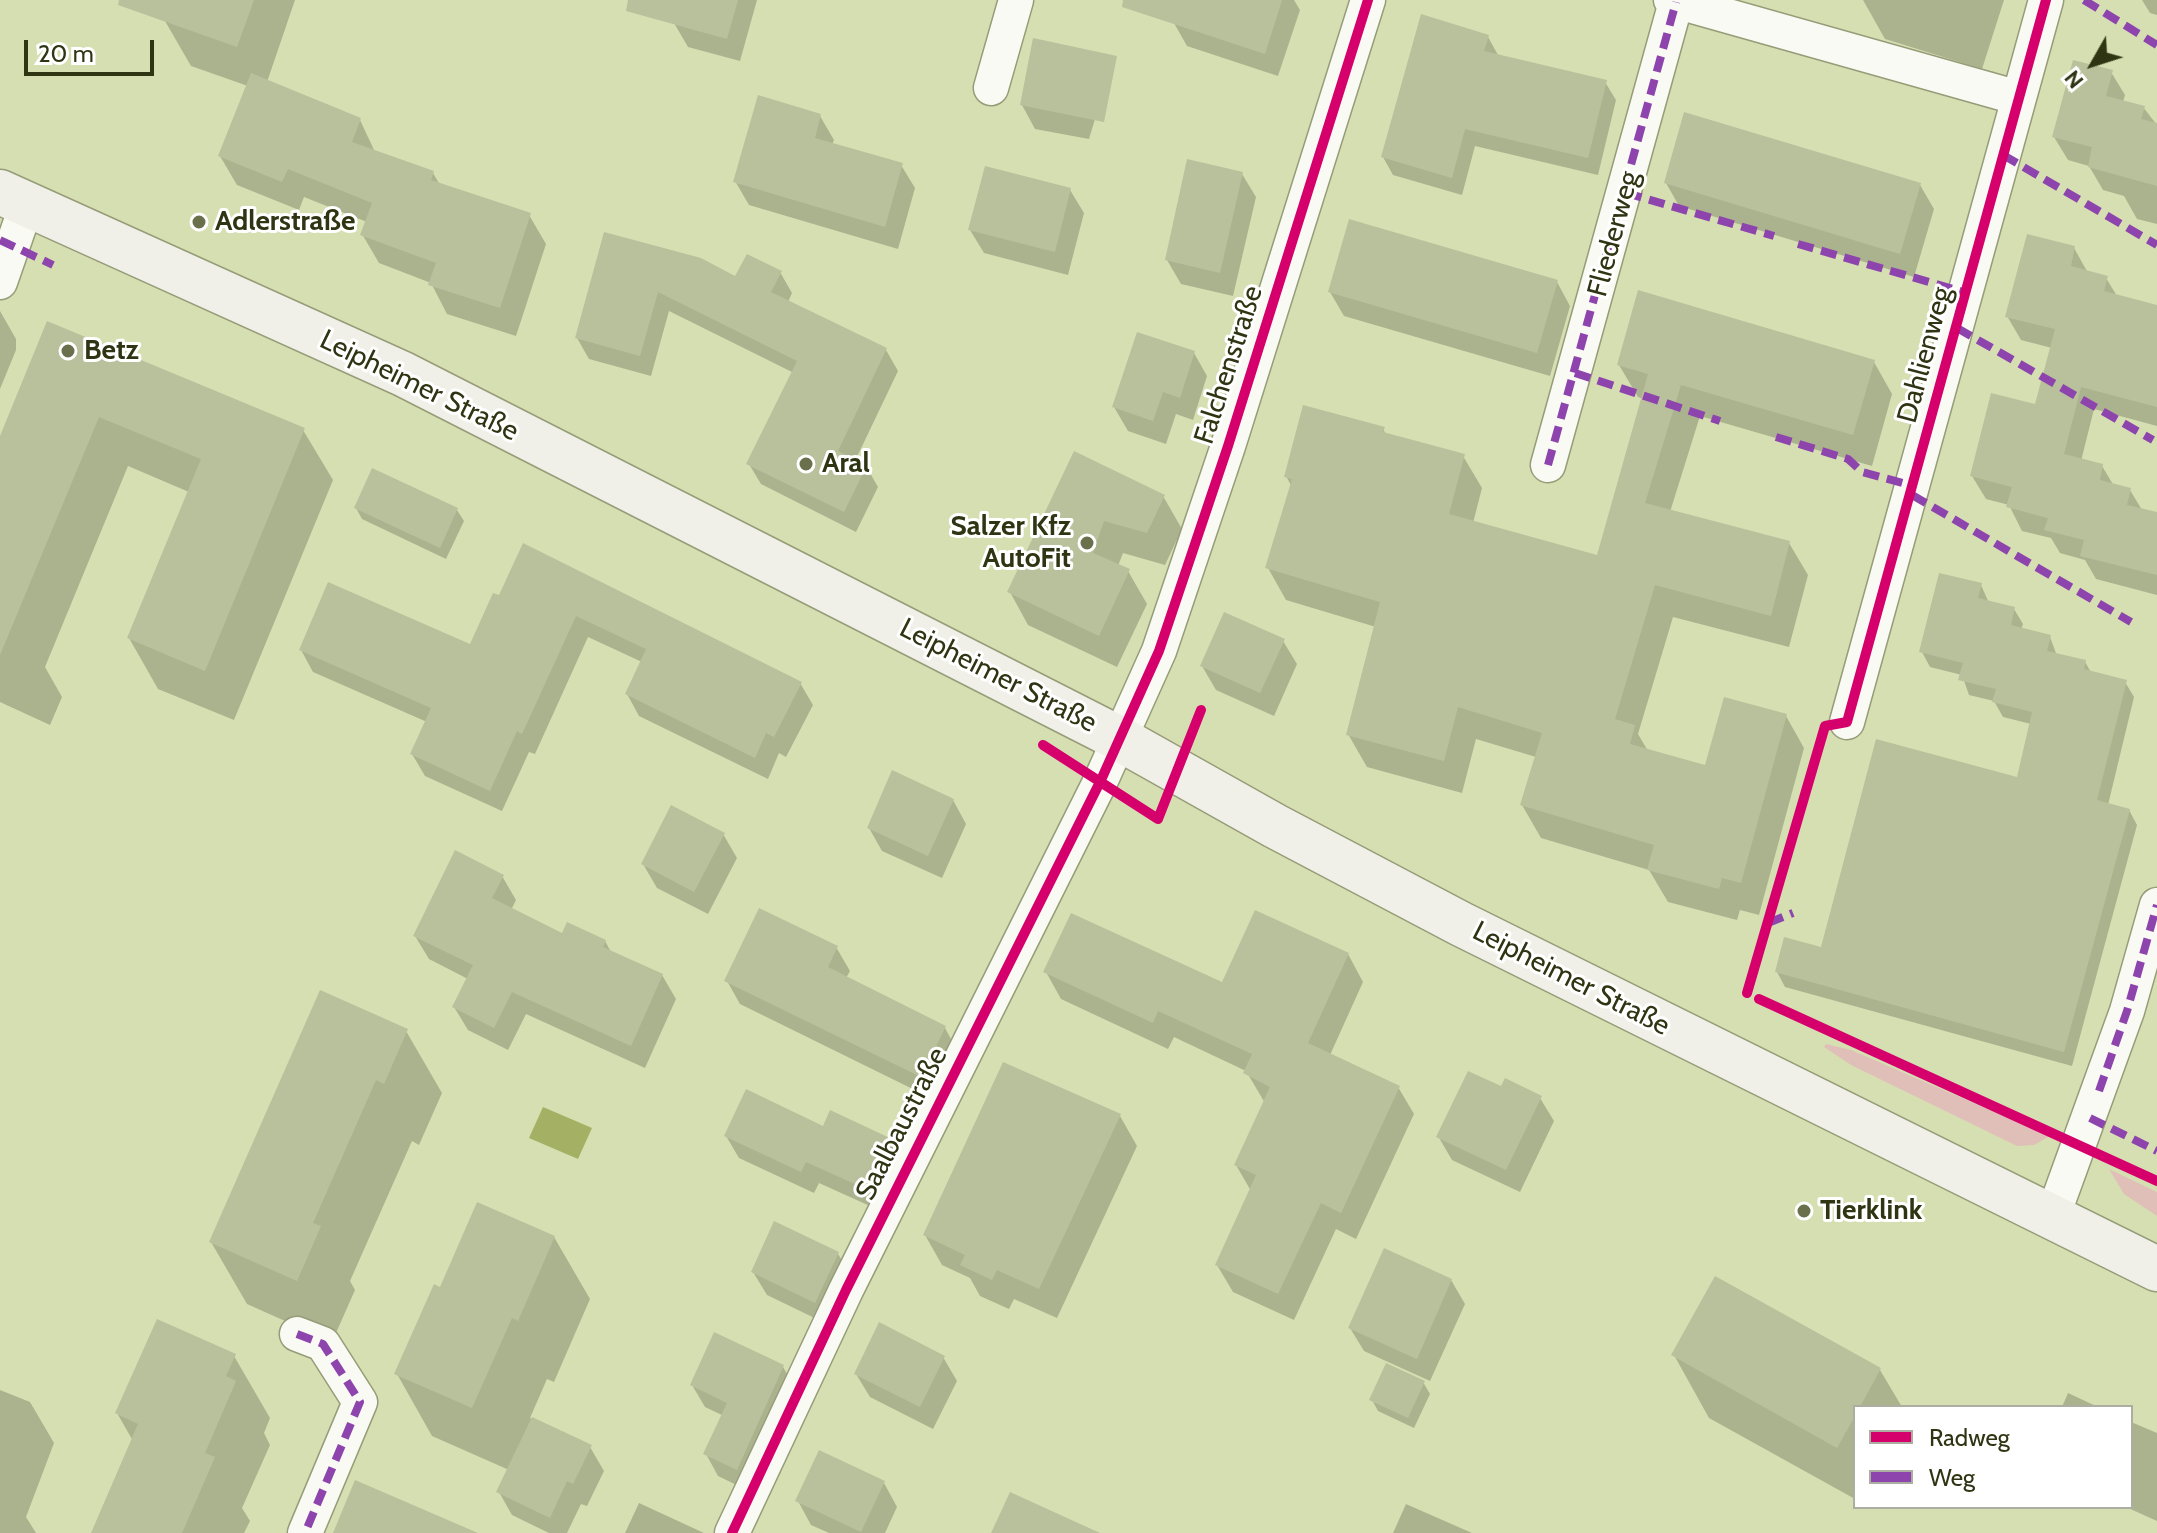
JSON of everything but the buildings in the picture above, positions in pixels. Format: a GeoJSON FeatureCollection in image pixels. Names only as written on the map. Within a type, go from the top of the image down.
{"type":"FeatureCollection","features":[{"type":"Feature","properties":{"kind":"main road","name":"Leipheimer Straße"},"geometry":{"type":"LineString","coordinates":[[14,198],[403,374],[1120,739],[1415,901],[2157,1269]]}},
{"type":"Feature","properties":{"kind":"street"},"geometry":{"type":"LineString","coordinates":[[991,88],[1016,0]]}},
{"type":"Feature","properties":{"kind":"street","name":"Falchenstraße"},"geometry":{"type":"LineString","coordinates":[[1120,739],[1159,651],[1228,446],[1368,0]]}},
{"type":"Feature","properties":{"kind":"street","name":"Dahlienweg"},"geometry":{"type":"LineString","coordinates":[[1847,722],[2046,0]]}},
{"type":"Feature","properties":{"kind":"street","name":"Fliederweg"},"geometry":{"type":"LineString","coordinates":[[1548,465],[1674,1],[2019,98]]}},
{"type":"Feature","properties":{"kind":"street"},"geometry":{"type":"LineString","coordinates":[[0,282],[14,198]]}},
{"type":"Feature","properties":{"kind":"street","name":"Saalbaustraße"},"geometry":{"type":"LineString","coordinates":[[732,1533],[846,1290],[1120,739]]}},
{"type":"Feature","properties":{"kind":"street"},"geometry":{"type":"LineString","coordinates":[[2052,1218],[2127,1011],[2157,905]]}},
{"type":"Feature","properties":{"kind":"street"},"geometry":{"type":"LineString","coordinates":[[297,1334],[323,1344],[360,1402],[305,1533]]}},
{"type":"Feature","properties":{"kind":"shaded area"},"geometry":{"type":"Polygon","coordinates":[[[1826,1044],[1851,1050],[2050,1136],[2034,1145],[2017,1146],[1851,1065],[1824,1047],[1826,1044]]]}},
{"type":"Feature","properties":{"kind":"shaded area"},"geometry":{"type":"Polygon","coordinates":[[[543,1107],[592,1128],[578,1159],[529,1138],[543,1107]]]}},
{"type":"Feature","properties":{"kind":"shaded area"},"geometry":{"type":"Polygon","coordinates":[[[2109,1169],[2157,1192],[2157,1216],[2124,1194],[2109,1169]]]}},
{"type":"Feature","properties":{"kind":"marked path"},"geometry":{"type":"LineString","coordinates":[[2084,0],[2157,45]]}},
{"type":"Feature","properties":{"kind":"marked path"},"geometry":{"type":"LineString","coordinates":[[1548,465],[1676,2]]}},
{"type":"Feature","properties":{"kind":"marked path"},"geometry":{"type":"LineString","coordinates":[[2003,155],[2157,245]]}},
{"type":"Feature","properties":{"kind":"marked path"},"geometry":{"type":"LineString","coordinates":[[1626,193],[1774,236]]}},
{"type":"Feature","properties":{"kind":"marked path"},"geometry":{"type":"LineString","coordinates":[[0,240],[53,265]]}},
{"type":"Feature","properties":{"kind":"marked path"},"geometry":{"type":"LineString","coordinates":[[1798,244],[1967,293]]}},
{"type":"Feature","properties":{"kind":"marked path"},"geometry":{"type":"LineString","coordinates":[[1957,328],[2153,440]]}},
{"type":"Feature","properties":{"kind":"marked path"},"geometry":{"type":"LineString","coordinates":[[1575,373],[1720,421]]}},
{"type":"Feature","properties":{"kind":"marked path"},"geometry":{"type":"LineString","coordinates":[[1776,437],[1848,459],[1862,472],[1914,486]]}},
{"type":"Feature","properties":{"kind":"marked path"},"geometry":{"type":"LineString","coordinates":[[1912,495],[2131,622]]}},
{"type":"Feature","properties":{"kind":"marked path"},"geometry":{"type":"LineString","coordinates":[[2099,1091],[2127,1011],[2157,905]]}},
{"type":"Feature","properties":{"kind":"marked path"},"geometry":{"type":"LineString","coordinates":[[1768,923],[1793,913]]}},
{"type":"Feature","properties":{"kind":"marked path"},"geometry":{"type":"LineString","coordinates":[[2090,1118],[2157,1151]]}},
{"type":"Feature","properties":{"kind":"marked path"},"geometry":{"type":"LineString","coordinates":[[297,1334],[323,1344],[360,1402],[305,1533]]}},
{"type":"Feature","properties":{"kind":"cycle path"},"geometry":{"type":"LineString","coordinates":[[732,1533],[846,1290],[1101,780],[1159,651],[1228,446],[1368,0]]}},
{"type":"Feature","properties":{"kind":"cycle path"},"geometry":{"type":"LineString","coordinates":[[1747,993],[1825,726],[1847,722],[2046,0]]}},
{"type":"Feature","properties":{"kind":"cycle path"},"geometry":{"type":"LineString","coordinates":[[1043,745],[1158,819],[1201,710]]}},
{"type":"Feature","properties":{"kind":"cycle path"},"geometry":{"type":"LineString","coordinates":[[1759,999],[2157,1181]]}},
{"type":"Feature","properties":{"kind":"place","name":"Adlerstraße"},"geometry":{"type":"Point","coordinates":[199,222]}},
{"type":"Feature","properties":{"kind":"place","name":"Betz"},"geometry":{"type":"Point","coordinates":[68,351]}},
{"type":"Feature","properties":{"kind":"place","name":"Aral"},"geometry":{"type":"Point","coordinates":[806,464]}},
{"type":"Feature","properties":{"kind":"place","name":"Salzer Kfz AutoFit"},"geometry":{"type":"Point","coordinates":[1087,543]}},
{"type":"Feature","properties":{"kind":"place","name":"Tierklink"},"geometry":{"type":"Point","coordinates":[1804,1211]}}]}
